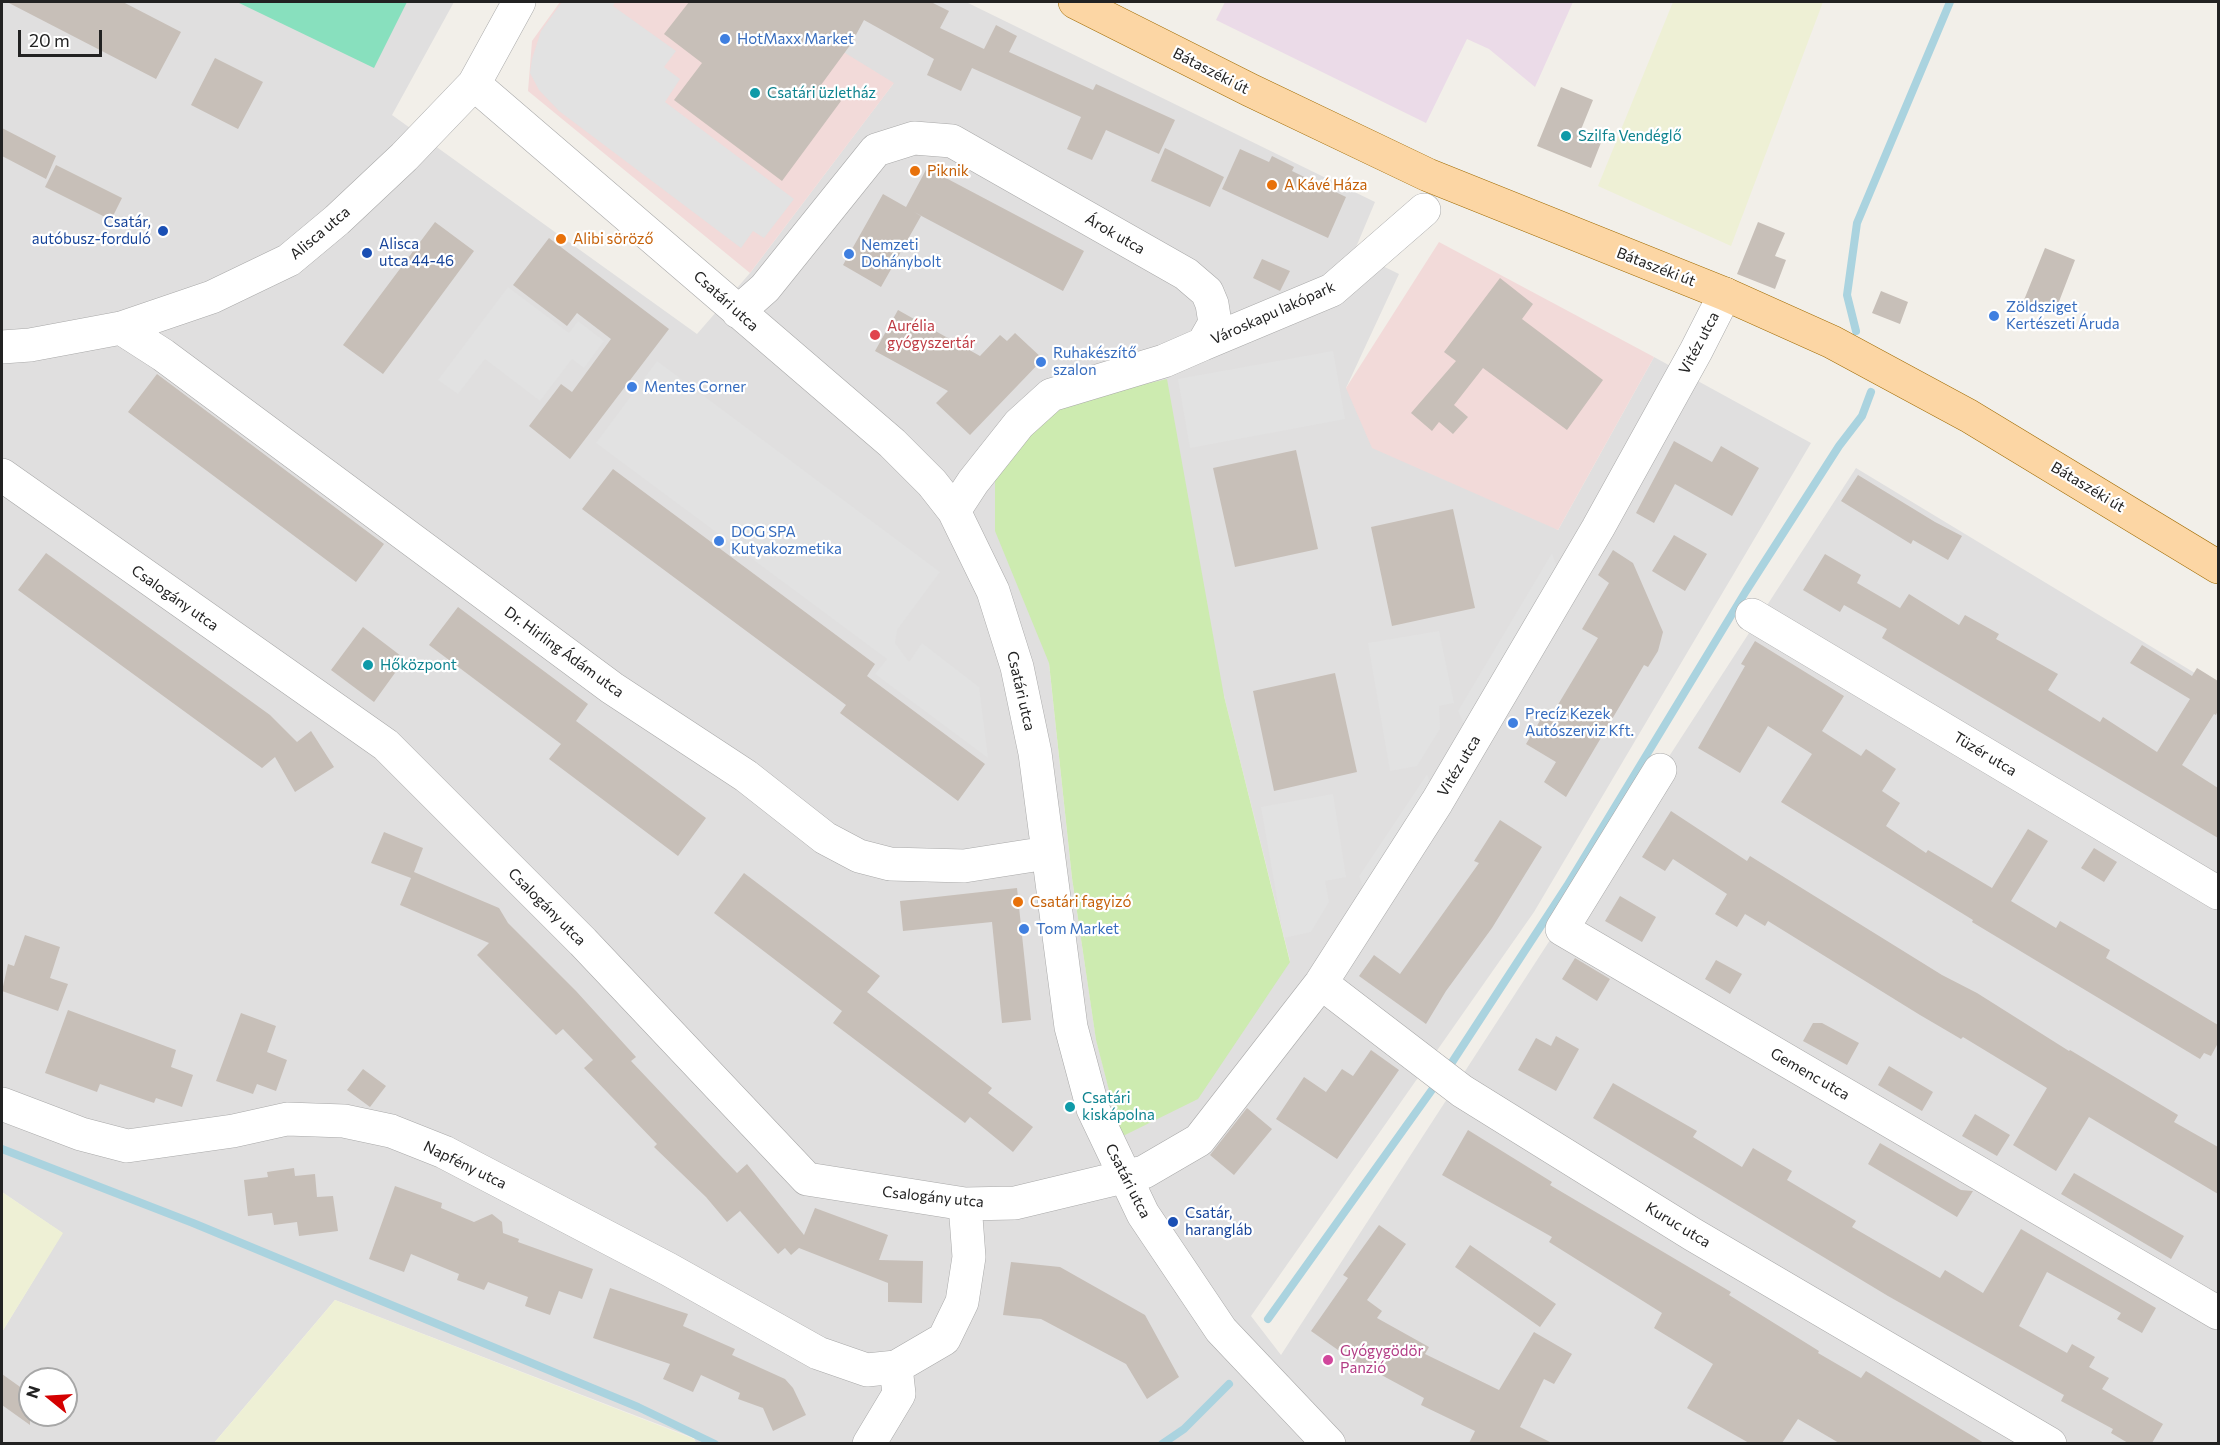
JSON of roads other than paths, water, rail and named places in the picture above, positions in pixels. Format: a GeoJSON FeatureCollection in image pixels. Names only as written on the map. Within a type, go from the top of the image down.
{"type":"FeatureCollection","features":[{"type":"Feature","properties":{"kind":"main road","name":"Bátaszéki út"},"geometry":{"type":"LineString","coordinates":[[1075,2],[1250,90],[1428,175],[1725,294],[1833,342],[1912,384],[2061,471],[2218,567]]}},
{"type":"Feature","properties":{"kind":"street","name":"Alisca utca"},"geometry":{"type":"LineString","coordinates":[[2,347],[74,338],[121,328],[212,297],[289,260],[337,220],[396,165],[474,84],[519,2]]}},
{"type":"Feature","properties":{"kind":"street","name":"Csatári utca"},"geometry":{"type":"LineString","coordinates":[[474,84],[892,443],[933,483],[954,511],[993,591],[1017,667],[1035,753],[1071,1027],[1093,1109],[1143,1214],[1221,1330],[1329,1443]]}},
{"type":"Feature","properties":{"kind":"street","name":"Árok utca"},"geometry":{"type":"LineString","coordinates":[[738,312],[765,288],[876,150],[914,138],[952,141],[1186,274],[1207,292],[1212,304],[1215,323],[1203,344]]}},
{"type":"Feature","properties":{"kind":"street","name":"Városkapu lakópark"},"geometry":{"type":"LineString","coordinates":[[1203,344],[1332,290],[1424,210]]}},
{"type":"Feature","properties":{"kind":"street","name":"Vitéz utca"},"geometry":{"type":"LineString","coordinates":[[1124,1178],[1160,1164],[1199,1140],[1321,983],[1479,734],[1598,528],[1725,294]]}},
{"type":"Feature","properties":{"kind":"street","name":"Dr. Hirling Ádám utca"},"geometry":{"type":"LineString","coordinates":[[121,328],[172,362],[612,688],[746,776],[825,838],[859,856],[890,864],[964,866],[1047,853]]}},
{"type":"Feature","properties":{"kind":"street"},"geometry":{"type":"LineString","coordinates":[[954,511],[973,482],[1019,424],[1051,395],[1164,361],[1203,344]]}},
{"type":"Feature","properties":{"kind":"street","name":"Csalogány utca"},"geometry":{"type":"LineString","coordinates":[[2,475],[386,745],[583,942],[807,1179],[965,1204],[1015,1203],[1124,1178]]}},
{"type":"Feature","properties":{"kind":"street","name":"Tüzér utca"},"geometry":{"type":"LineString","coordinates":[[1752,615],[2218,893]]}},
{"type":"Feature","properties":{"kind":"street","name":"Gemenc utca"},"geometry":{"type":"LineString","coordinates":[[1659,770],[1562,929],[2218,1313]]}},
{"type":"Feature","properties":{"kind":"street","name":"Kuruc utca"},"geometry":{"type":"LineString","coordinates":[[1321,983],[1462,1091],[1692,1234],[2050,1443]]}},
{"type":"Feature","properties":{"kind":"street","name":"Napfény utca"},"geometry":{"type":"LineString","coordinates":[[2,1104],[81,1134],[127,1146],[234,1131],[287,1119],[344,1121],[391,1131],[454,1157],[668,1269],[818,1353],[867,1370],[896,1367],[944,1339],[963,1302],[969,1257],[965,1204]]}},
{"type":"Feature","properties":{"kind":"street"},"geometry":{"type":"LineString","coordinates":[[870,1443],[899,1394],[896,1367]]}},
{"type":"Feature","properties":{"kind":"waterway"},"geometry":{"type":"LineString","coordinates":[[1856,331],[1847,295],[1857,223],[1950,2]]}},
{"type":"Feature","properties":{"kind":"waterway"},"geometry":{"type":"LineString","coordinates":[[1447,1070],[1567,886],[1746,591],[1839,446],[1862,416],[1871,392]]}},
{"type":"Feature","properties":{"kind":"waterway"},"geometry":{"type":"LineString","coordinates":[[1268,1319],[1439,1080]]}},
{"type":"Feature","properties":{"kind":"waterway"},"geometry":{"type":"LineString","coordinates":[[2,1149],[193,1223],[638,1407],[715,1444]]}},
{"type":"Feature","properties":{"kind":"waterway"},"geometry":{"type":"LineString","coordinates":[[1162,1444],[1184,1429],[1229,1384]]}},
{"type":"Feature","properties":{"kind":"place","name":"HotMaxx Market"},"geometry":{"type":"Point","coordinates":[725,39]}},
{"type":"Feature","properties":{"kind":"place","name":"Csatári üzletház"},"geometry":{"type":"Point","coordinates":[755,93]}},
{"type":"Feature","properties":{"kind":"place","name":"Szilfa Vendéglő"},"geometry":{"type":"Point","coordinates":[1566,136]}},
{"type":"Feature","properties":{"kind":"place","name":"Piknik"},"geometry":{"type":"Point","coordinates":[915,171]}},
{"type":"Feature","properties":{"kind":"place","name":"A Kávé Háza"},"geometry":{"type":"Point","coordinates":[1272,185]}},
{"type":"Feature","properties":{"kind":"place","name":"Csatár, autóbusz-forduló"},"geometry":{"type":"Point","coordinates":[163,231]}},
{"type":"Feature","properties":{"kind":"place","name":"Alibi söröző"},"geometry":{"type":"Point","coordinates":[561,239]}},
{"type":"Feature","properties":{"kind":"place","name":"Alisca utca 44-46"},"geometry":{"type":"Point","coordinates":[367,253]}},
{"type":"Feature","properties":{"kind":"place","name":"Nemzeti Dohánybolt"},"geometry":{"type":"Point","coordinates":[849,254]}},
{"type":"Feature","properties":{"kind":"place","name":"Zöldsziget Kertészeti Áruda"},"geometry":{"type":"Point","coordinates":[1994,316]}},
{"type":"Feature","properties":{"kind":"place","name":"Aurélia gyógyszertár"},"geometry":{"type":"Point","coordinates":[875,335]}},
{"type":"Feature","properties":{"kind":"place","name":"Ruhakészítő szalon"},"geometry":{"type":"Point","coordinates":[1041,362]}},
{"type":"Feature","properties":{"kind":"place","name":"Mentes Corner"},"geometry":{"type":"Point","coordinates":[632,387]}},
{"type":"Feature","properties":{"kind":"place","name":"DOG SPA Kutyakozmetika"},"geometry":{"type":"Point","coordinates":[719,541]}},
{"type":"Feature","properties":{"kind":"place","name":"Hőközpont"},"geometry":{"type":"Point","coordinates":[368,665]}},
{"type":"Feature","properties":{"kind":"place","name":"Precíz Kezek Autószerviz Kft."},"geometry":{"type":"Point","coordinates":[1513,723]}},
{"type":"Feature","properties":{"kind":"place","name":"Csatári fagyizó"},"geometry":{"type":"Point","coordinates":[1018,902]}},
{"type":"Feature","properties":{"kind":"place","name":"Tom Market"},"geometry":{"type":"Point","coordinates":[1024,929]}},
{"type":"Feature","properties":{"kind":"place","name":"Csatári kiskápolna"},"geometry":{"type":"Point","coordinates":[1070,1107]}},
{"type":"Feature","properties":{"kind":"place","name":"Csatár, harangláb"},"geometry":{"type":"Point","coordinates":[1173,1222]}},
{"type":"Feature","properties":{"kind":"place","name":"Gyógygödör Panzió"},"geometry":{"type":"Point","coordinates":[1328,1360]}}]}
